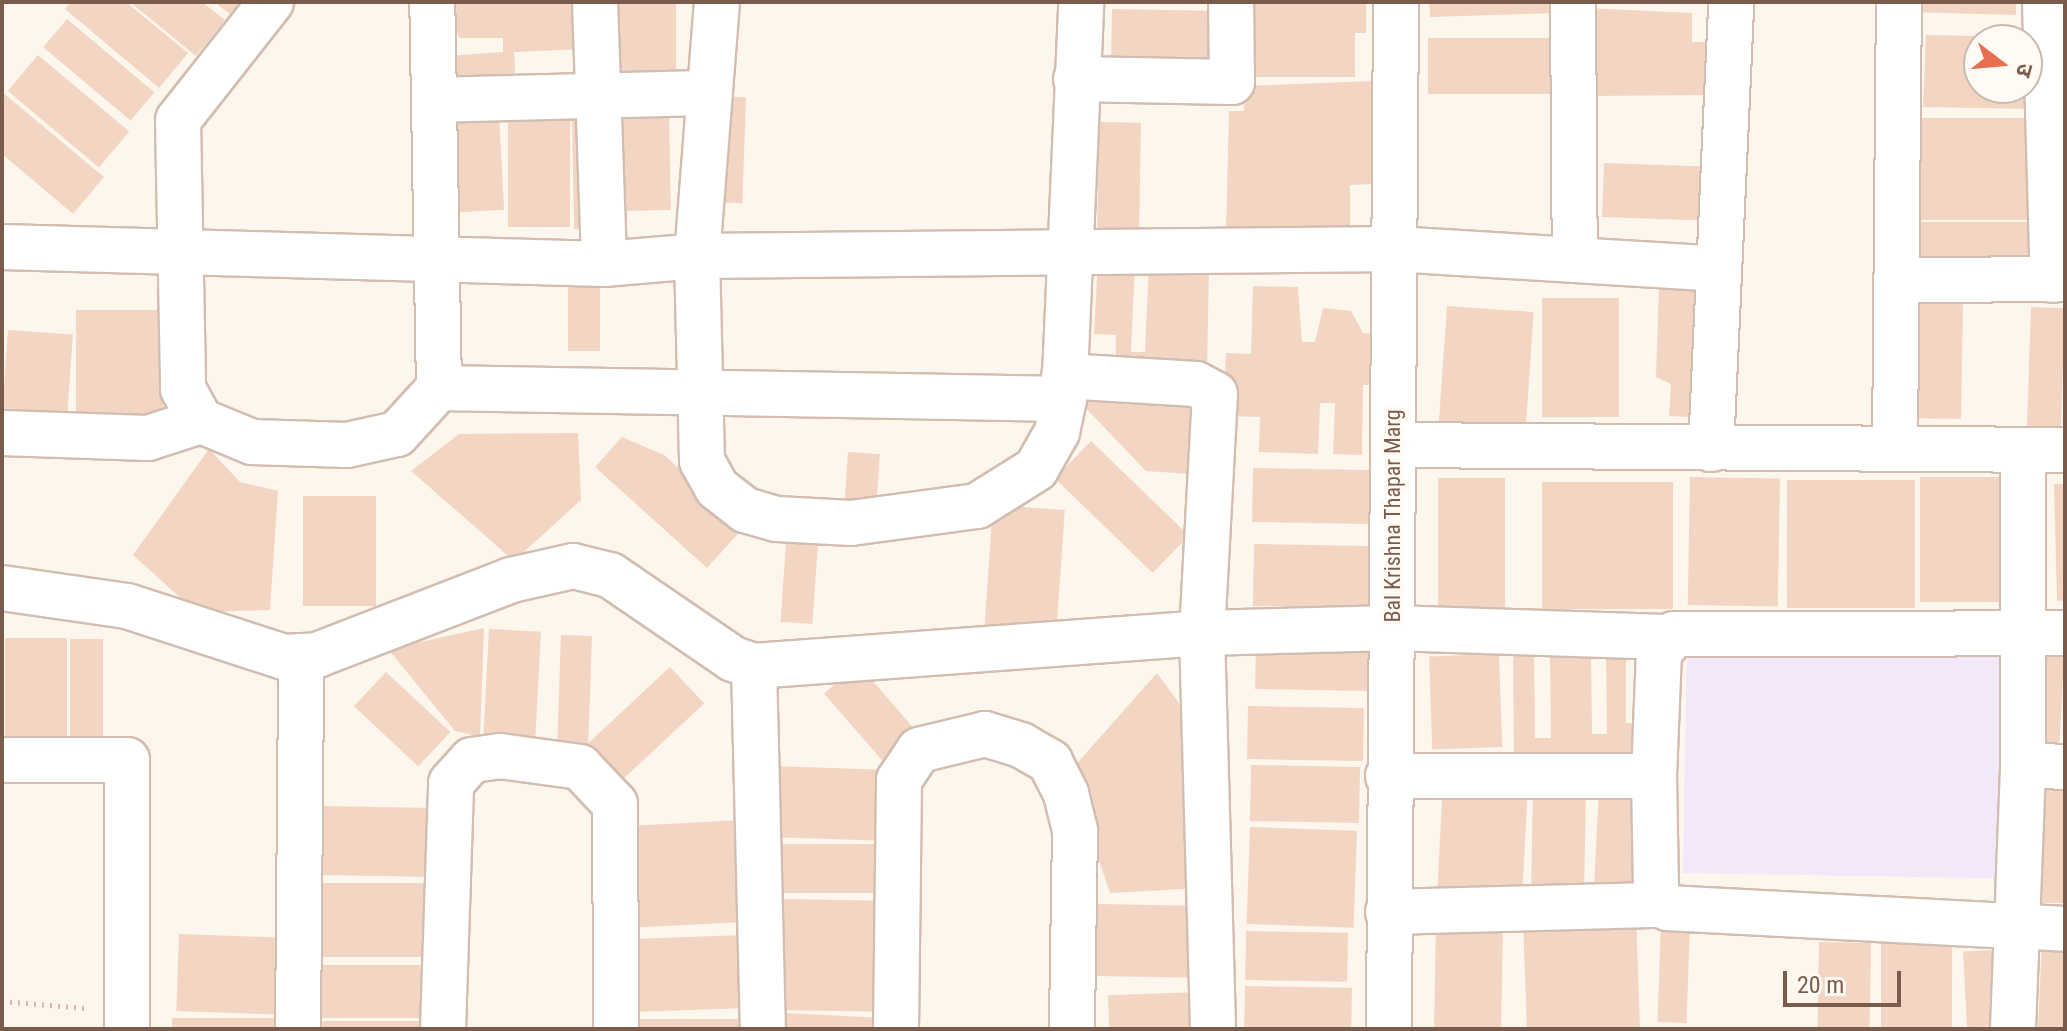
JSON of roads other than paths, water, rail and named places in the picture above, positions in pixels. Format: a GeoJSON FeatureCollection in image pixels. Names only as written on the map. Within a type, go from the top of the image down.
{"type":"FeatureCollection","features":[{"type":"Feature","properties":{"kind":"street"},"geometry":{"type":"LineString","coordinates":[[271,2],[178,120],[183,389],[201,421],[252,442],[347,445],[397,434],[439,388],[440,259],[432,2]]}},
{"type":"Feature","properties":{"kind":"street"},"geometry":{"type":"LineString","coordinates":[[595,2],[604,264]]}},
{"type":"Feature","properties":{"kind":"street"},"geometry":{"type":"LineString","coordinates":[[717,2],[697,256],[702,461],[717,488],[745,510],[777,519],[851,523],[977,506],[1007,491],[1036,469],[1057,432],[1064,387],[1067,253],[1081,2]]}},
{"type":"Feature","properties":{"kind":"street"},"geometry":{"type":"LineString","coordinates":[[1076,79],[1232,82],[1231,2]]}},
{"type":"Feature","properties":{"kind":"street","name":"Bal Krishna Thapar Marg"},"geometry":{"type":"LineString","coordinates":[[1389,1029],[1388,776],[1392,628],[1396,2]]}},
{"type":"Feature","properties":{"kind":"street"},"geometry":{"type":"LineString","coordinates":[[1573,2],[1575,260]]}},
{"type":"Feature","properties":{"kind":"street"},"geometry":{"type":"LineString","coordinates":[[1711,449],[1731,2]]}},
{"type":"Feature","properties":{"kind":"street"},"geometry":{"type":"LineString","coordinates":[[1895,448],[1899,2]]}},
{"type":"Feature","properties":{"kind":"street"},"geometry":{"type":"LineString","coordinates":[[1897,280],[2059,280],[2045,2]]}},
{"type":"Feature","properties":{"kind":"street"},"geometry":{"type":"LineString","coordinates":[[435,100],[598,99],[710,93]]}},
{"type":"Feature","properties":{"kind":"street"},"geometry":{"type":"LineString","coordinates":[[2,247],[604,264],[697,256],[1394,249],[1717,269]]}},
{"type":"Feature","properties":{"kind":"street"},"geometry":{"type":"LineString","coordinates":[[439,388],[1196,384],[1215,394],[1202,633],[1213,1029]]}},
{"type":"Feature","properties":{"kind":"street"},"geometry":{"type":"LineString","coordinates":[[2,433],[148,438],[201,421]]}},
{"type":"Feature","properties":{"kind":"street"},"geometry":{"type":"LineString","coordinates":[[1393,445],[2044,450],[2044,766],[2016,928],[2013,1029]]}},
{"type":"Feature","properties":{"kind":"street"},"geometry":{"type":"LineString","coordinates":[[2,588],[127,606],[248,650],[301,656],[511,580],[573,566],[610,575],[733,659],[754,666],[1202,633],[1392,628],[1666,637],[2045,633]]}},
{"type":"Feature","properties":{"kind":"street"},"geometry":{"type":"LineString","coordinates":[[1661,905],[1654,776],[1659,653],[1666,637]]}},
{"type":"Feature","properties":{"kind":"street"},"geometry":{"type":"LineString","coordinates":[[298,1029],[301,656]]}},
{"type":"Feature","properties":{"kind":"street"},"geometry":{"type":"LineString","coordinates":[[754,666],[763,1029]]}},
{"type":"Feature","properties":{"kind":"street"},"geometry":{"type":"LineString","coordinates":[[896,1029],[899,780],[919,750],[985,734],[1021,745],[1050,762],[1066,794],[1075,831],[1072,1029]]}},
{"type":"Feature","properties":{"kind":"street"},"geometry":{"type":"LineString","coordinates":[[443,1029],[451,783],[472,760],[500,756],[580,767],[615,804],[616,1029]]}},
{"type":"Feature","properties":{"kind":"street"},"geometry":{"type":"LineString","coordinates":[[2,760],[127,760],[127,1020]]}},
{"type":"Feature","properties":{"kind":"street"},"geometry":{"type":"LineString","coordinates":[[1388,776],[1654,776]]}},
{"type":"Feature","properties":{"kind":"street"},"geometry":{"type":"LineString","coordinates":[[1388,912],[1661,905],[2065,929]]}}]}
